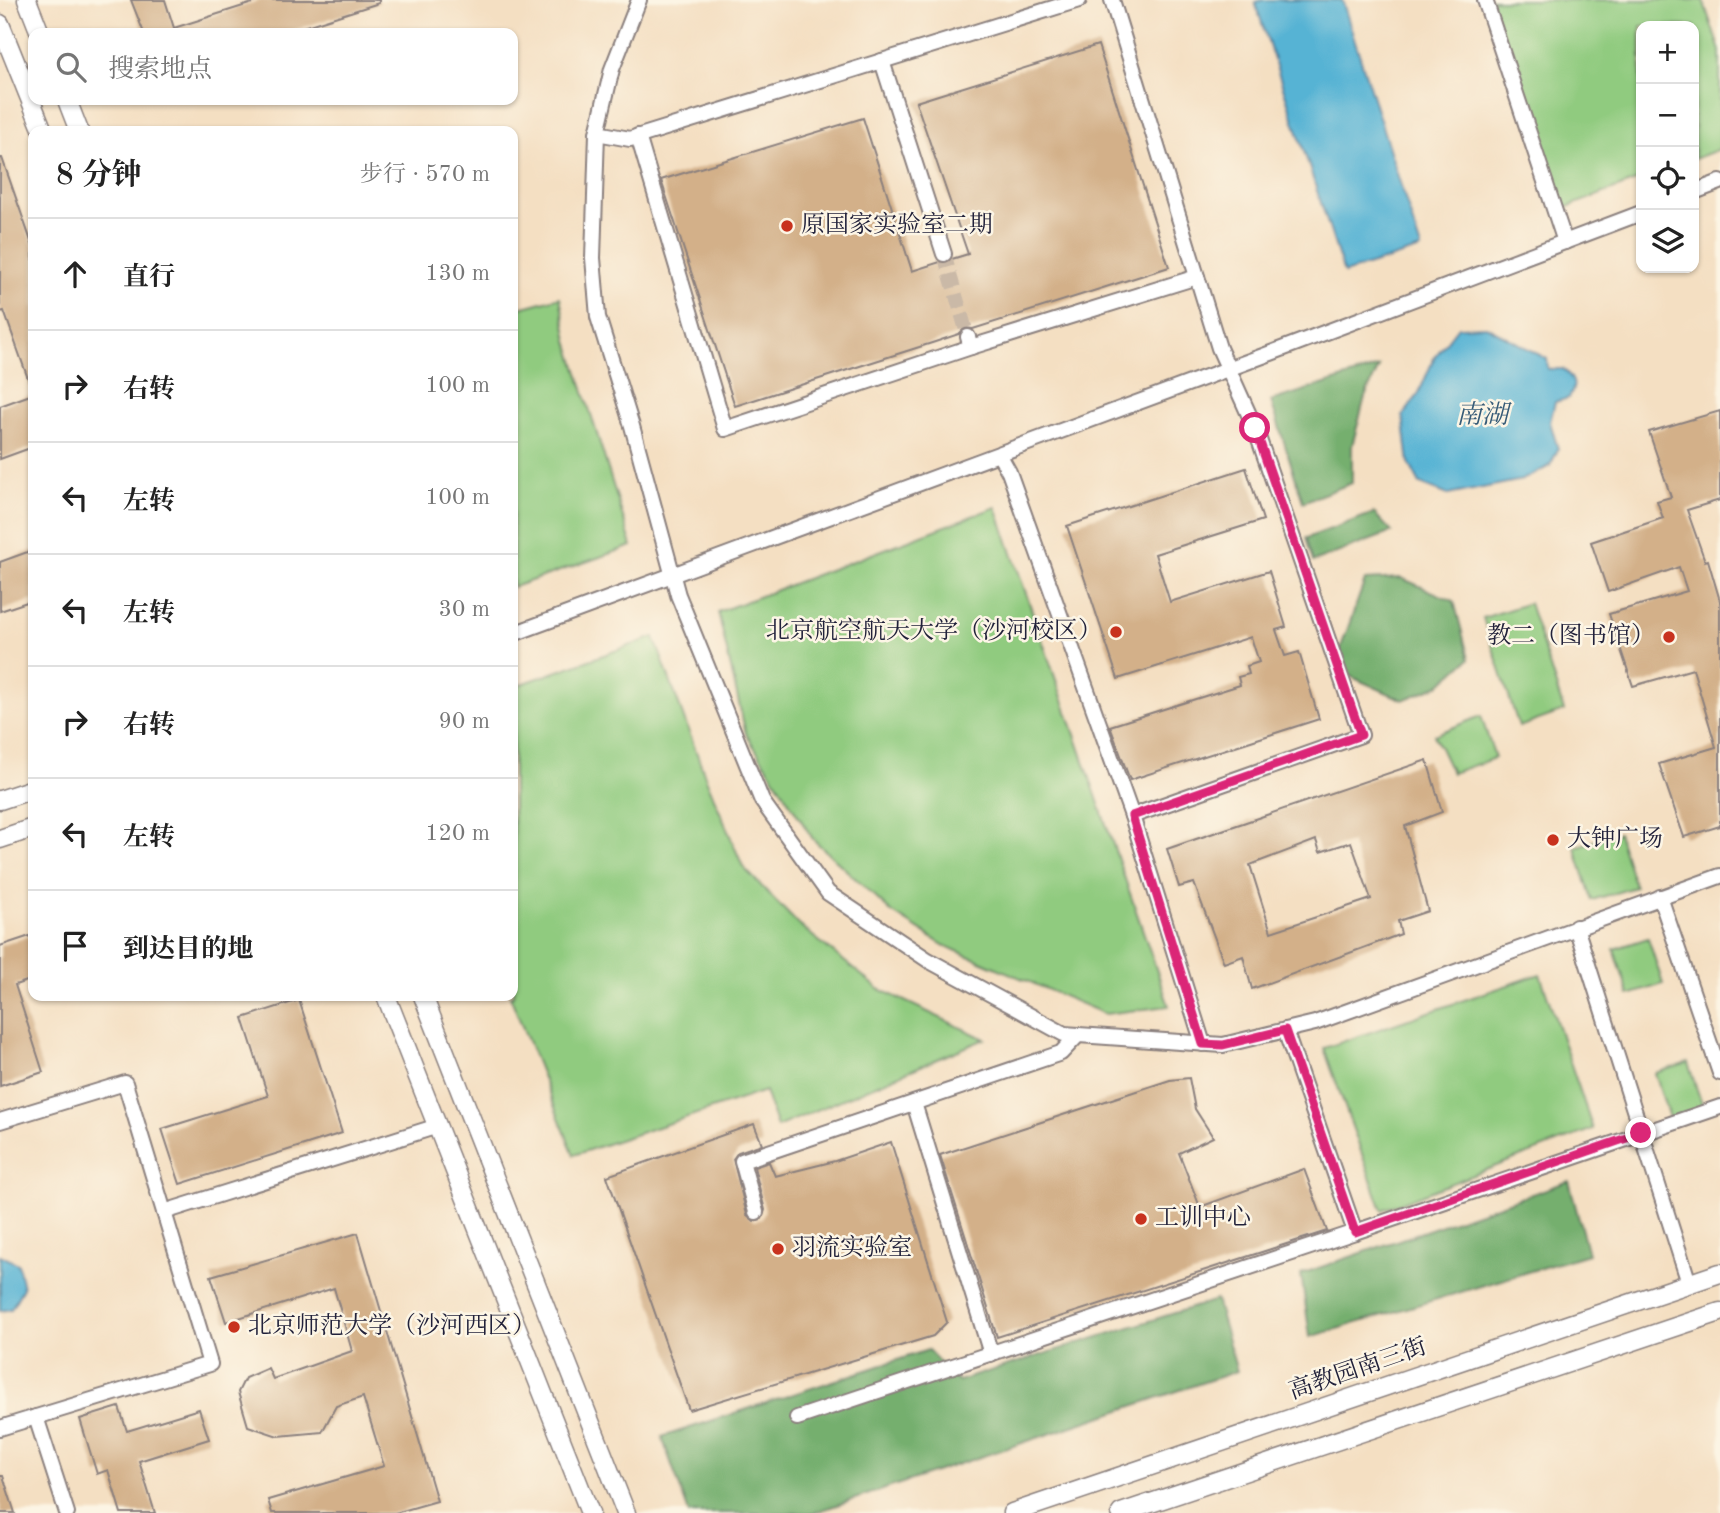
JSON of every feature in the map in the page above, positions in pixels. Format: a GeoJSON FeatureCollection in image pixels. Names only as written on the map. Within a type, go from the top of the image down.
{"type":"FeatureCollection","features":[{"type":"Feature","properties":{"kind":"street"},"geometry":{"type":"LineString","coordinates":[[27,0],[38,28]]}},
{"type":"Feature","properties":{"kind":"street"},"geometry":{"type":"LineString","coordinates":[[639,0],[612,69],[597,133],[593,258],[598,317],[632,426],[678,595],[762,801],[828,893],[928,960],[1065,1034],[1223,1045],[1315,1023],[1720,876]]}},
{"type":"Feature","properties":{"kind":"street"},"geometry":{"type":"LineString","coordinates":[[597,133],[630,139],[1080,0]]}},
{"type":"Feature","properties":{"kind":"street"},"geometry":{"type":"LineString","coordinates":[[1112,0],[1219,348],[1255,428],[1361,735],[1132,816]]}},
{"type":"Feature","properties":{"kind":"street"},"geometry":{"type":"LineString","coordinates":[[1486,0],[1565,242]]}},
{"type":"Feature","properties":{"kind":"street"},"geometry":{"type":"LineString","coordinates":[[1,28],[28,94]]}},
{"type":"Feature","properties":{"kind":"street"},"geometry":{"type":"LineString","coordinates":[[882,61],[944,254]]}},
{"type":"Feature","properties":{"kind":"street"},"geometry":{"type":"LineString","coordinates":[[32,105],[41,126]]}},
{"type":"Feature","properties":{"kind":"street"},"geometry":{"type":"LineString","coordinates":[[69,105],[77,126]]}},
{"type":"Feature","properties":{"kind":"street"},"geometry":{"type":"LineString","coordinates":[[638,136],[725,429],[969,342],[1197,277]]}},
{"type":"Feature","properties":{"kind":"street"},"geometry":{"type":"LineString","coordinates":[[1699,190],[1720,182]]}},
{"type":"Feature","properties":{"kind":"street"},"geometry":{"type":"LineString","coordinates":[[518,632],[1636,214]]}},
{"type":"Feature","properties":{"kind":"street"},"geometry":{"type":"LineString","coordinates":[[999,454],[1009,471],[1132,816],[1203,1044]]}},
{"type":"Feature","properties":{"kind":"street"},"geometry":{"type":"LineString","coordinates":[[0,800],[28,791]]}},
{"type":"Feature","properties":{"kind":"street"},"geometry":{"type":"LineString","coordinates":[[0,839],[28,830]]}},
{"type":"Feature","properties":{"kind":"street"},"geometry":{"type":"LineString","coordinates":[[1660,897],[1720,1073]]}},
{"type":"Feature","properties":{"kind":"street"},"geometry":{"type":"LineString","coordinates":[[1576,927],[1689,1283]]}},
{"type":"Feature","properties":{"kind":"street"},"geometry":{"type":"LineString","coordinates":[[388,1001],[590,1513]]}},
{"type":"Feature","properties":{"kind":"street"},"geometry":{"type":"LineString","coordinates":[[425,1001],[626,1513]]}},
{"type":"Feature","properties":{"kind":"street"},"geometry":{"type":"LineString","coordinates":[[1285,1030],[1355,1232]]}},
{"type":"Feature","properties":{"kind":"street"},"geometry":{"type":"LineString","coordinates":[[756,1212],[742,1161],[1061,1053],[1078,1035]]}},
{"type":"Feature","properties":{"kind":"street"},"geometry":{"type":"LineString","coordinates":[[0,1121],[125,1083],[210,1364],[0,1428]]}},
{"type":"Feature","properties":{"kind":"street"},"geometry":{"type":"LineString","coordinates":[[914,1103],[991,1354]]}},
{"type":"Feature","properties":{"kind":"street"},"geometry":{"type":"LineString","coordinates":[[797,1418],[1720,1107]]}},
{"type":"Feature","properties":{"kind":"street"},"geometry":{"type":"LineString","coordinates":[[164,1212],[438,1126]]}},
{"type":"Feature","properties":{"kind":"street","name":"高教园南三街"},"geometry":{"type":"LineString","coordinates":[[1012,1513],[1720,1273]]}},
{"type":"Feature","properties":{"kind":"street"},"geometry":{"type":"LineString","coordinates":[[1121,1513],[1720,1312]]}},
{"type":"Feature","properties":{"kind":"street"},"geometry":{"type":"LineString","coordinates":[[36,1417],[66,1513]]}},
{"type":"Feature","properties":{"kind":"green space"},"geometry":{"type":"Polygon","coordinates":[[[1491,0],[1703,0],[1720,51],[1720,149],[1699,157],[1699,21],[1636,21],[1636,181],[1557,211],[1491,0]]]}},
{"type":"Feature","properties":{"kind":"green space"},"geometry":{"type":"Polygon","coordinates":[[[560,297],[568,341],[632,546],[518,585],[518,309],[560,297]]]}},
{"type":"Feature","properties":{"kind":"green space"},"geometry":{"type":"Polygon","coordinates":[[[1379,367],[1365,397],[1352,446],[1352,483],[1303,502],[1271,401],[1379,367]]]}},
{"type":"Feature","properties":{"kind":"green space"},"geometry":{"type":"Polygon","coordinates":[[[996,507],[1169,1006],[1105,1014],[943,945],[890,911],[813,839],[746,734],[718,612],[996,507]]]}},
{"type":"Feature","properties":{"kind":"green space"},"geometry":{"type":"Polygon","coordinates":[[[1374,513],[1392,532],[1313,562],[1306,538],[1374,513]]]}},
{"type":"Feature","properties":{"kind":"green space"},"geometry":{"type":"Polygon","coordinates":[[[1401,578],[1454,601],[1469,659],[1440,685],[1403,700],[1345,674],[1340,650],[1365,580],[1401,578]]]}},
{"type":"Feature","properties":{"kind":"green space"},"geometry":{"type":"Polygon","coordinates":[[[1529,603],[1564,711],[1519,727],[1483,618],[1529,603]]]}},
{"type":"Feature","properties":{"kind":"green space"},"geometry":{"type":"Polygon","coordinates":[[[654,637],[707,781],[743,867],[799,925],[879,989],[985,1039],[777,1127],[765,1091],[574,1155],[512,1001],[518,1001],[518,685],[654,637]]]}},
{"type":"Feature","properties":{"kind":"green space"},"geometry":{"type":"Polygon","coordinates":[[[1481,716],[1495,758],[1452,773],[1434,735],[1481,716]]]}},
{"type":"Feature","properties":{"kind":"green space"},"geometry":{"type":"Polygon","coordinates":[[[1618,833],[1635,887],[1592,900],[1575,847],[1618,833]]]}},
{"type":"Feature","properties":{"kind":"green space"},"geometry":{"type":"Polygon","coordinates":[[[1648,938],[1663,984],[1629,995],[1614,949],[1648,938]]]}},
{"type":"Feature","properties":{"kind":"green space"},"geometry":{"type":"Polygon","coordinates":[[[1540,974],[1593,1129],[1382,1210],[1324,1048],[1540,974]]]}},
{"type":"Feature","properties":{"kind":"green space"},"geometry":{"type":"Polygon","coordinates":[[[1688,1063],[1703,1107],[1669,1118],[1655,1073],[1688,1063]]]}},
{"type":"Feature","properties":{"kind":"green space"},"geometry":{"type":"Polygon","coordinates":[[[1569,1181],[1588,1254],[1310,1337],[1301,1274],[1569,1181]]]}},
{"type":"Feature","properties":{"kind":"green space"},"geometry":{"type":"Polygon","coordinates":[[[1216,1300],[1237,1371],[813,1513],[689,1513],[662,1437],[928,1350],[958,1381],[1216,1300]]]}},
{"type":"Feature","properties":{"kind":"water"},"geometry":{"type":"Polygon","coordinates":[[[1342,0],[1421,249],[1344,273],[1255,2],[1342,0]]]}},
{"type":"Feature","properties":{"kind":"water","name":"南湖"},"geometry":{"type":"Polygon","coordinates":[[[1486,326],[1547,359],[1548,369],[1563,369],[1572,379],[1574,386],[1569,398],[1555,402],[1550,422],[1558,449],[1550,466],[1522,480],[1448,495],[1420,484],[1409,463],[1403,416],[1418,395],[1434,358],[1458,327],[1486,326]]]}},
{"type":"Feature","properties":{"kind":"water"},"geometry":{"type":"Polygon","coordinates":[[[0,1255],[18,1264],[23,1288],[11,1309],[0,1311],[0,1255]]]}},
{"type":"Feature","properties":{"kind":"building"},"geometry":{"type":"Polygon","coordinates":[[[131,0],[165,0],[174,28],[142,28],[131,0]]]}},
{"type":"Feature","properties":{"kind":"building"},"geometry":{"type":"Polygon","coordinates":[[[262,0],[379,0],[379,3],[300,28],[174,28],[262,0]]]}},
{"type":"Feature","properties":{"kind":"building","name":"原国家实验室二期"},"geometry":{"type":"Polygon","coordinates":[[[1098,45],[1169,267],[973,329],[965,328],[959,334],[735,406],[661,180],[863,118],[912,271],[940,262],[946,263],[968,254],[916,102],[1098,45]]]}},
{"type":"Feature","properties":{"kind":"building"},"geometry":{"type":"Polygon","coordinates":[[[2,158],[28,233],[28,379],[4,311],[0,312],[2,158]]]}},
{"type":"Feature","properties":{"kind":"building"},"geometry":{"type":"Polygon","coordinates":[[[28,396],[28,449],[0,459],[0,406],[28,396]]]}},
{"type":"Feature","properties":{"kind":"building"},"geometry":{"type":"Polygon","coordinates":[[[1720,411],[1720,500],[1687,510],[1705,561],[1708,560],[1720,601],[1720,826],[1684,837],[1659,764],[1716,747],[1693,669],[1633,686],[1609,614],[1687,591],[1679,567],[1608,592],[1591,542],[1663,518],[1657,501],[1671,497],[1649,432],[1720,411]]]}},
{"type":"Feature","properties":{"kind":"building"},"geometry":{"type":"Polygon","coordinates":[[[1246,468],[1263,520],[1155,554],[1170,602],[1269,571],[1286,627],[1276,630],[1285,656],[1299,652],[1319,719],[1130,780],[1110,726],[1240,685],[1238,677],[1249,674],[1247,666],[1259,662],[1251,637],[1118,679],[1067,526],[1246,468]]]}},
{"type":"Feature","properties":{"kind":"building"},"geometry":{"type":"Polygon","coordinates":[[[28,552],[28,602],[0,611],[0,562],[28,552]]]}},
{"type":"Feature","properties":{"kind":"building"},"geometry":{"type":"Polygon","coordinates":[[[1427,760],[1442,812],[1405,826],[1428,911],[1398,921],[1401,934],[1252,989],[1243,956],[1224,963],[1194,883],[1179,887],[1167,849],[1427,760]],[[1316,840],[1250,865],[1271,932],[1371,899],[1351,842],[1320,852],[1316,840]]]}},
{"type":"Feature","properties":{"kind":"building"},"geometry":{"type":"Polygon","coordinates":[[[28,937],[28,981],[15,985],[43,1072],[0,1086],[0,946],[28,937]]]}},
{"type":"Feature","properties":{"kind":"building"},"geometry":{"type":"Polygon","coordinates":[[[299,1001],[342,1133],[180,1184],[162,1129],[268,1096],[243,1018],[299,1001]]]}},
{"type":"Feature","properties":{"kind":"building","name":"工训中心"},"geometry":{"type":"Polygon","coordinates":[[[1189,1078],[1195,1109],[1213,1137],[1179,1153],[1200,1207],[1304,1169],[1327,1231],[997,1337],[940,1155],[1170,1080],[1189,1078]]]}},
{"type":"Feature","properties":{"kind":"building","name":"羽流实验室"},"geometry":{"type":"Polygon","coordinates":[[[754,1124],[762,1144],[738,1152],[733,1159],[747,1215],[754,1221],[762,1219],[765,1210],[754,1167],[769,1162],[775,1176],[835,1161],[891,1142],[947,1322],[933,1336],[689,1410],[607,1176],[754,1124]]]}},
{"type":"Feature","properties":{"kind":"building"},"geometry":{"type":"Polygon","coordinates":[[[358,1233],[437,1501],[395,1513],[272,1513],[268,1500],[384,1466],[363,1397],[336,1406],[322,1432],[278,1436],[248,1426],[238,1392],[245,1378],[268,1368],[273,1379],[352,1351],[334,1288],[226,1322],[211,1276],[358,1233]]]}},
{"type":"Feature","properties":{"kind":"building"},"geometry":{"type":"Polygon","coordinates":[[[119,1407],[127,1431],[199,1409],[209,1439],[139,1461],[155,1513],[121,1513],[108,1470],[97,1474],[80,1419],[119,1407]]]}},
{"type":"Feature","properties":{"kind":"building"},"geometry":{"type":"Polygon","coordinates":[[[0,1476],[3,1476],[15,1513],[0,1513],[0,1476]]]}},
{"type":"Feature","properties":{"kind":"tunnel"},"geometry":{"type":"LineString","coordinates":[[944,254],[968,337]]}},
{"type":"Feature","properties":{"kind":"place","name":"原国家实验室二期"},"geometry":{"type":"Point","coordinates":[787,226]}},
{"type":"Feature","properties":{"kind":"place","name":"北京航空航天大学（沙河校区）"},"geometry":{"type":"Point","coordinates":[1116,632]}},
{"type":"Feature","properties":{"kind":"place","name":"教二（图书馆）"},"geometry":{"type":"Point","coordinates":[1669,637]}},
{"type":"Feature","properties":{"kind":"place","name":"大钟广场"},"geometry":{"type":"Point","coordinates":[1553,840]}},
{"type":"Feature","properties":{"kind":"place","name":"工训中心"},"geometry":{"type":"Point","coordinates":[1141,1219]}},
{"type":"Feature","properties":{"kind":"place","name":"羽流实验室"},"geometry":{"type":"Point","coordinates":[778,1249]}},
{"type":"Feature","properties":{"kind":"place","name":"北京师范大学（沙河西区）"},"geometry":{"type":"Point","coordinates":[234,1327]}},
{"type":"Feature","properties":{"kind":"route"},"geometry":{"type":"LineString","coordinates":[[1255,428],[1361,735],[1132,816],[1203,1044],[1223,1045],[1285,1030],[1355,1232],[1641,1133]]}}]}
